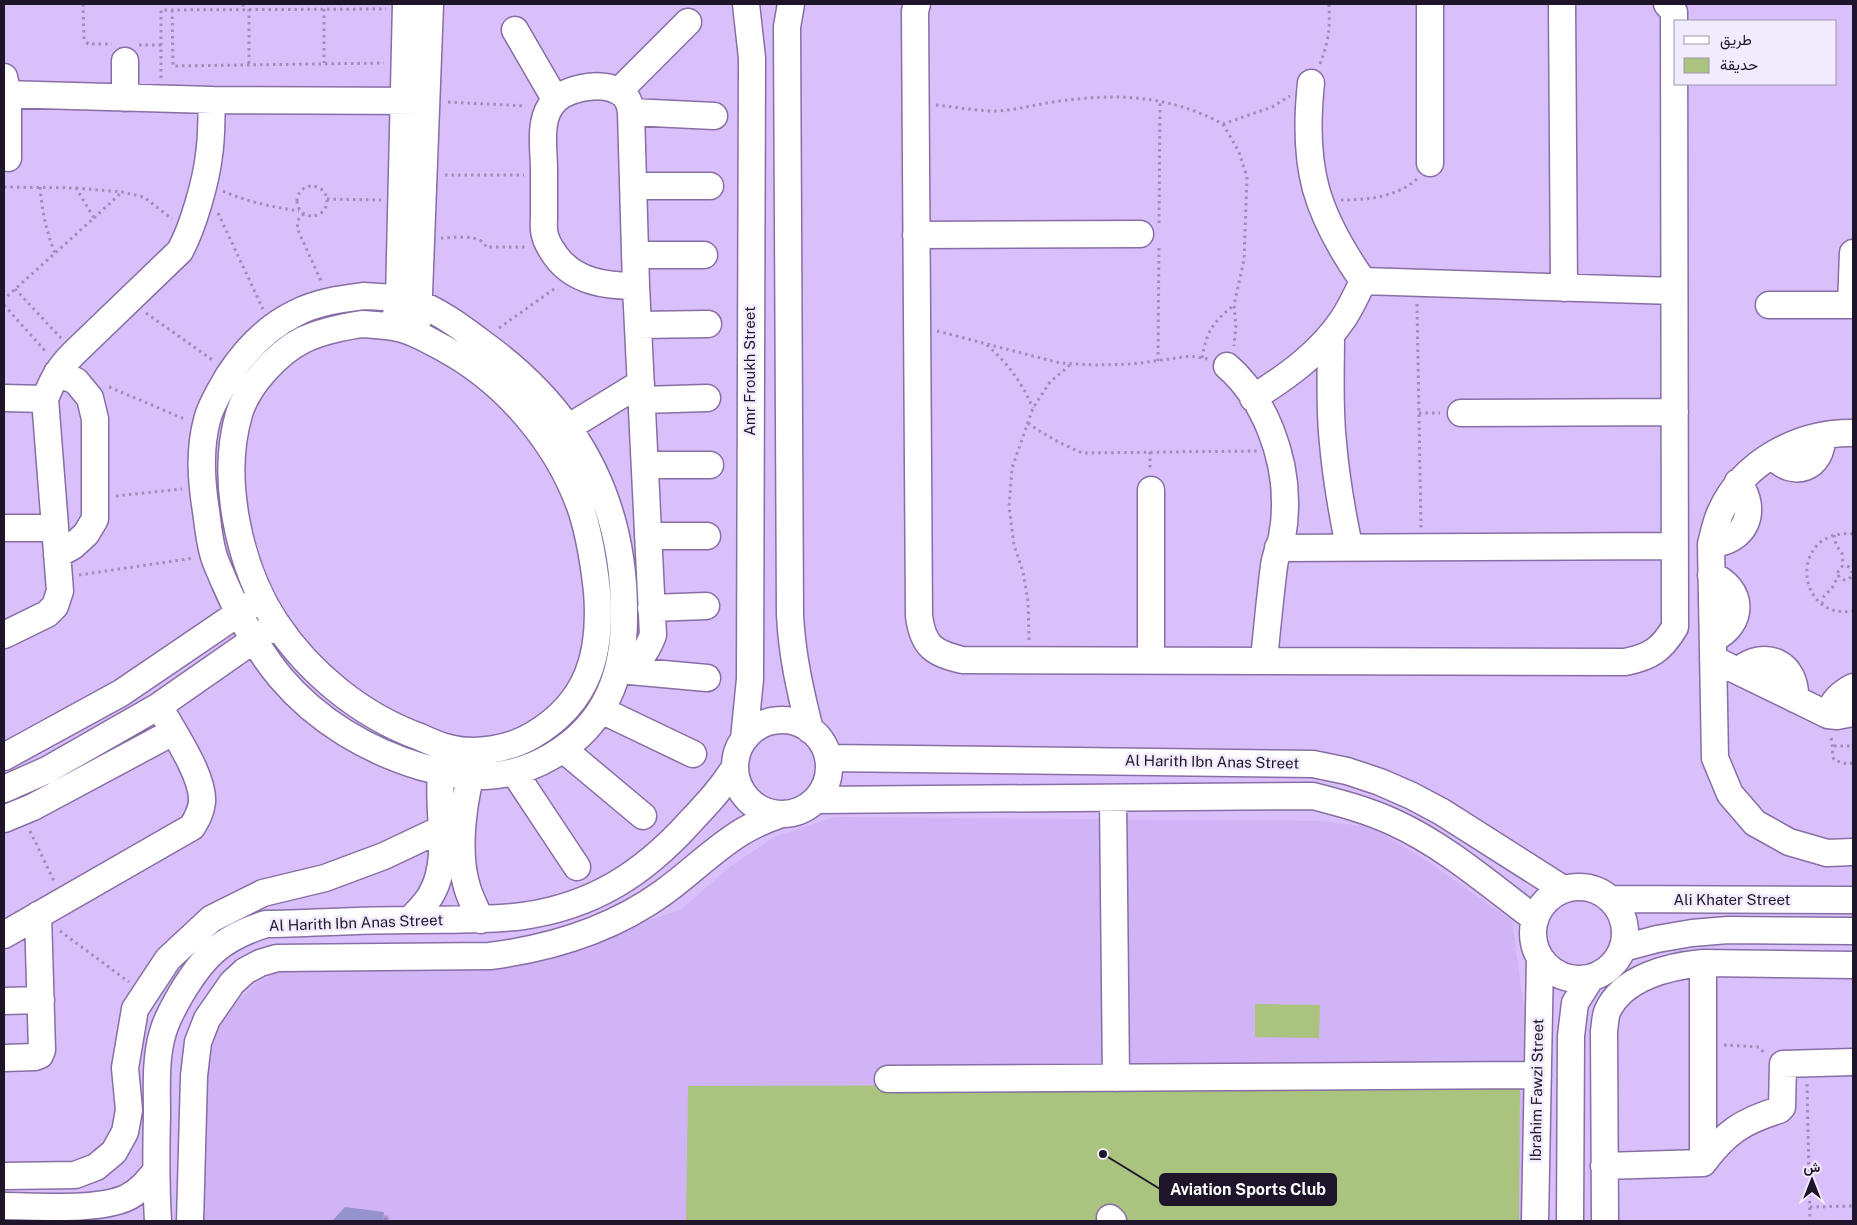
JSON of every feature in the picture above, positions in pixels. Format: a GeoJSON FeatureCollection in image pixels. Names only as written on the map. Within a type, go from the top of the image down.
{"type":"FeatureCollection","features":[{"type":"Feature","properties":{"kind":"street","name":"Amr Froukh Street"},"geometry":{"type":"LineString","coordinates":[[744,739],[750,679],[752,58],[746,4]]}},
{"type":"Feature","properties":{"kind":"street"},"geometry":{"type":"LineString","coordinates":[[791,4],[787,27],[791,624],[795,669],[810,730]]}},
{"type":"Feature","properties":{"kind":"street"},"geometry":{"type":"LineString","coordinates":[[917,4],[914,11],[919,616],[921,630],[927,644],[942,655],[962,660],[1625,662],[1641,659],[1656,652],[1667,641],[1675,626],[1674,12],[1667,4]]}},
{"type":"Feature","properties":{"kind":"street"},"geometry":{"type":"LineString","coordinates":[[1430,4],[1430,163]]}},
{"type":"Feature","properties":{"kind":"street"},"geometry":{"type":"LineString","coordinates":[[1562,4],[1564,288]]}},
{"type":"Feature","properties":{"kind":"street"},"geometry":{"type":"LineString","coordinates":[[406,330],[422,238],[424,175],[415,101],[406,62],[414,5]]}},
{"type":"Feature","properties":{"kind":"street"},"geometry":{"type":"LineString","coordinates":[[410,301],[402,200],[415,101],[414,5]]}},
{"type":"Feature","properties":{"kind":"street"},"geometry":{"type":"LineString","coordinates":[[625,102],[688,22]]}},
{"type":"Feature","properties":{"kind":"street"},"geometry":{"type":"LineString","coordinates":[[515,30],[552,103]]}},
{"type":"Feature","properties":{"kind":"street"},"geometry":{"type":"LineString","coordinates":[[750,40],[787,39]]}},
{"type":"Feature","properties":{"kind":"street"},"geometry":{"type":"LineString","coordinates":[[125,50],[125,98]]}},
{"type":"Feature","properties":{"kind":"street"},"geometry":{"type":"LineString","coordinates":[[1311,83],[1308,118],[1309,154],[1319,200],[1327,222],[1344,254],[1363,282]]}},
{"type":"Feature","properties":{"kind":"street"},"geometry":{"type":"LineString","coordinates":[[619,670],[635,663],[647,650],[653,635],[636,286],[634,186],[625,102],[612,88],[587,87],[563,93],[552,103],[544,125],[544,234],[551,248],[566,267],[576,274],[590,281],[605,285],[636,286]]}},
{"type":"Feature","properties":{"kind":"street"},"geometry":{"type":"LineString","coordinates":[[8,158],[5,88],[125,98],[415,101]]}},
{"type":"Feature","properties":{"kind":"street"},"geometry":{"type":"LineString","coordinates":[[4,635],[47,614],[54,606],[60,591],[45,399],[64,364],[180,251],[189,232],[209,154],[212,100]]}},
{"type":"Feature","properties":{"kind":"street"},"geometry":{"type":"LineString","coordinates":[[625,102],[714,116]]}},
{"type":"Feature","properties":{"kind":"street"},"geometry":{"type":"LineString","coordinates":[[634,186],[710,186]]}},
{"type":"Feature","properties":{"kind":"street"},"geometry":{"type":"LineString","coordinates":[[916,235],[1140,234]]}},
{"type":"Feature","properties":{"kind":"street"},"geometry":{"type":"LineString","coordinates":[[1769,305],[1852,305],[1853,253]]}},
{"type":"Feature","properties":{"kind":"street"},"geometry":{"type":"LineString","coordinates":[[636,255],[704,255]]}},
{"type":"Feature","properties":{"kind":"street"},"geometry":{"type":"LineString","coordinates":[[1363,282],[1674,291]]}},
{"type":"Feature","properties":{"kind":"street"},"geometry":{"type":"LineString","coordinates":[[1253,398],[1286,378],[1318,351],[1344,318],[1363,282]]}},
{"type":"Feature","properties":{"kind":"street"},"geometry":{"type":"LineString","coordinates":[[364,296],[410,301],[463,328],[502,357],[538,390],[569,427],[594,471],[607,503],[618,544],[624,586],[624,628],[619,670],[612,691],[588,727],[563,748],[534,765],[514,772],[470,777],[441,772],[395,759],[352,738],[314,710],[280,677],[237,614],[213,555],[203,487],[201,452],[208,417],[223,384],[242,355],[272,328],[297,312],[330,300],[364,296]]}},
{"type":"Feature","properties":{"kind":"street"},"geometry":{"type":"LineString","coordinates":[[362,324],[406,330],[461,357],[500,388],[534,424],[561,466],[581,511],[594,559],[598,609],[594,658],[585,683],[571,704],[552,723],[537,733],[505,746],[479,751],[451,749],[400,730],[353,702],[311,667],[277,624],[261,598],[247,565],[237,528],[234,499],[233,450],[239,412],[254,384],[275,360],[301,341],[331,329],[362,324]]}},
{"type":"Feature","properties":{"kind":"street"},"geometry":{"type":"LineString","coordinates":[[638,325],[708,324]]}},
{"type":"Feature","properties":{"kind":"street"},"geometry":{"type":"LineString","coordinates":[[1331,335],[1330,388],[1333,441],[1339,494],[1349,546]]}},
{"type":"Feature","properties":{"kind":"street"},"geometry":{"type":"LineString","coordinates":[[58,566],[73,546],[86,534],[95,519],[95,418],[90,398],[64,364]]}},
{"type":"Feature","properties":{"kind":"street"},"geometry":{"type":"LineString","coordinates":[[1227,366],[1236,374],[1253,398],[1268,425],[1284,478],[1285,507],[1282,536],[1274,563],[1264,660]]}},
{"type":"Feature","properties":{"kind":"street"},"geometry":{"type":"LineString","coordinates":[[569,427],[642,391],[707,398]]}},
{"type":"Feature","properties":{"kind":"street"},"geometry":{"type":"LineString","coordinates":[[4,398],[45,399]]}},
{"type":"Feature","properties":{"kind":"street"},"geometry":{"type":"LineString","coordinates":[[1461,413],[1674,412]]}},
{"type":"Feature","properties":{"kind":"street"},"geometry":{"type":"LineString","coordinates":[[1853,433],[1822,436],[1799,442],[1766,457],[1738,482],[1720,511],[1711,544],[1715,758],[1730,794],[1755,823],[1789,842],[1828,853],[1853,852]]}},
{"type":"Feature","properties":{"kind":"street"},"geometry":{"type":"LineString","coordinates":[[645,465],[710,465]]}},
{"type":"Feature","properties":{"kind":"street"},"geometry":{"type":"LineString","coordinates":[[1151,490],[1151,660]]}},
{"type":"Feature","properties":{"kind":"street"},"geometry":{"type":"LineString","coordinates":[[4,528],[54,528]]}},
{"type":"Feature","properties":{"kind":"street"},"geometry":{"type":"LineString","coordinates":[[648,536],[707,536]]}},
{"type":"Feature","properties":{"kind":"street"},"geometry":{"type":"LineString","coordinates":[[1278,548],[1349,546],[1675,546]]}},
{"type":"Feature","properties":{"kind":"street"},"geometry":{"type":"LineString","coordinates":[[4,757],[121,693],[261,598]]}},
{"type":"Feature","properties":{"kind":"street"},"geometry":{"type":"LineString","coordinates":[[651,608],[706,606]]}},
{"type":"Feature","properties":{"kind":"street"},"geometry":{"type":"LineString","coordinates":[[4,789],[46,770],[159,706],[277,624]]}},
{"type":"Feature","properties":{"kind":"street"},"geometry":{"type":"LineString","coordinates":[[750,627],[761,634],[774,635],[781,633],[791,624]]}},
{"type":"Feature","properties":{"kind":"street"},"geometry":{"type":"LineString","coordinates":[[1713,649],[1738,671],[1795,700],[1838,714]]}},
{"type":"Feature","properties":{"kind":"street"},"geometry":{"type":"LineString","coordinates":[[619,670],[707,678]]}},
{"type":"Feature","properties":{"kind":"street"},"geometry":{"type":"LineString","coordinates":[[1838,714],[1833,703],[1841,693],[1853,687]]}},
{"type":"Feature","properties":{"kind":"street"},"geometry":{"type":"LineString","coordinates":[[4,935],[192,827],[199,816],[202,801],[200,782],[159,706]]}},
{"type":"Feature","properties":{"kind":"street"},"geometry":{"type":"LineString","coordinates":[[601,710],[693,754]]}},
{"type":"Feature","properties":{"kind":"street"},"geometry":{"type":"LineString","coordinates":[[783,720],[797,723],[810,730],[825,747],[828,758],[829,770],[823,791],[806,808],[794,813],[767,812],[754,805],[744,794],[737,781],[735,766],[737,752],[744,739],[755,729],[768,722],[783,720]]}},
{"type":"Feature","properties":{"kind":"street"},"geometry":{"type":"LineString","coordinates":[[12,815],[101,772],[173,732]]}},
{"type":"Feature","properties":{"kind":"street"},"geometry":{"type":"LineString","coordinates":[[563,748],[643,816]]}},
{"type":"Feature","properties":{"kind":"street"},"geometry":{"type":"LineString","coordinates":[[410,920],[432,894],[438,878],[442,856],[441,772],[451,749]]}},
{"type":"Feature","properties":{"kind":"street"},"geometry":{"type":"LineString","coordinates":[[479,751],[470,777],[463,815],[462,845],[466,887],[481,920]]}},
{"type":"Feature","properties":{"kind":"street","name":"Al Harith Ibn Anas Street"},"geometry":{"type":"LineString","coordinates":[[828,758],[1313,764],[1347,771],[1380,782],[1412,796],[1442,812],[1563,889]]}},
{"type":"Feature","properties":{"kind":"street"},"geometry":{"type":"LineString","coordinates":[[880,759],[874,772],[874,780],[878,793],[883,799]]}},
{"type":"Feature","properties":{"kind":"street","name":"Al Harith Ibn Anas Street"},"geometry":{"type":"LineString","coordinates":[[158,1221],[155,1172],[158,1064],[162,1032],[170,1011],[192,976],[205,958],[223,943],[237,935],[266,924],[481,920],[523,916],[556,910],[589,898],[620,883],[648,864],[709,803],[723,786],[735,766]]}},
{"type":"Feature","properties":{"kind":"street"},"geometry":{"type":"LineString","coordinates":[[514,772],[576,867]]}},
{"type":"Feature","properties":{"kind":"street"},"geometry":{"type":"LineString","coordinates":[[816,800],[1313,796],[1354,807],[1393,822],[1430,842],[1534,918]]}},
{"type":"Feature","properties":{"kind":"street"},"geometry":{"type":"LineString","coordinates":[[1114,798],[1116,1078]]}},
{"type":"Feature","properties":{"kind":"street"},"geometry":{"type":"LineString","coordinates":[[190,1221],[194,1076],[198,1042],[207,1019],[232,983],[245,971],[260,963],[277,958],[490,956],[525,952],[562,942],[597,929],[631,912],[663,893],[740,833],[760,822],[781,814]]}},
{"type":"Feature","properties":{"kind":"street"},"geometry":{"type":"LineString","coordinates":[[4,1176],[75,1174],[96,1166],[114,1152],[125,1132],[128,1110],[126,1068],[135,1009],[168,960],[211,919],[264,893],[333,875],[384,856],[441,829]]}},
{"type":"Feature","properties":{"kind":"street"},"geometry":{"type":"LineString","coordinates":[[1498,891],[1509,892],[1518,886],[1524,876],[1522,864]]}},
{"type":"Feature","properties":{"kind":"street"},"geometry":{"type":"LineString","coordinates":[[1580,886],[1597,890],[1611,899],[1619,910],[1624,922],[1626,935],[1623,948],[1616,962],[1605,972],[1591,978],[1572,979],[1554,972],[1540,960],[1532,939],[1534,918],[1541,905],[1551,896],[1563,889],[1580,886]]}},
{"type":"Feature","properties":{"kind":"street","name":"Ali Khater Street"},"geometry":{"type":"LineString","coordinates":[[1611,899],[1853,900]]}},
{"type":"Feature","properties":{"kind":"street"},"geometry":{"type":"LineString","coordinates":[[4,1058],[35,1057],[41,1053],[38,915]]}},
{"type":"Feature","properties":{"kind":"street","name":"Ali Khater Street"},"geometry":{"type":"LineString","coordinates":[[1623,948],[1666,938],[1728,930],[1853,931]]}},
{"type":"Feature","properties":{"kind":"street"},"geometry":{"type":"LineString","coordinates":[[205,958],[232,983]]}},
{"type":"Feature","properties":{"kind":"street","name":"Ibrahim Fawzi Street"},"geometry":{"type":"LineString","coordinates":[[1535,1221],[1540,960]]}},
{"type":"Feature","properties":{"kind":"street"},"geometry":{"type":"LineString","coordinates":[[1605,1221],[1604,1031],[1607,1013],[1617,997],[1632,985],[1648,976],[1684,965],[1703,963],[1853,965]]}},
{"type":"Feature","properties":{"kind":"street"},"geometry":{"type":"LineString","coordinates":[[1703,963],[1703,1163]]}},
{"type":"Feature","properties":{"kind":"street"},"geometry":{"type":"LineString","coordinates":[[1570,1221],[1571,1036],[1575,1003],[1591,978]]}},
{"type":"Feature","properties":{"kind":"street"},"geometry":{"type":"LineString","coordinates":[[4,1001],[41,1000]]}},
{"type":"Feature","properties":{"kind":"street"},"geometry":{"type":"LineString","coordinates":[[1703,1163],[1717,1144],[1737,1128],[1759,1116],[1782,1108],[1795,1064],[1853,1062]]}},
{"type":"Feature","properties":{"kind":"street"},"geometry":{"type":"LineString","coordinates":[[888,1079],[1538,1075]]}},
{"type":"Feature","properties":{"kind":"street"},"geometry":{"type":"LineString","coordinates":[[1604,1166],[1703,1163]]}},
{"type":"Feature","properties":{"kind":"street"},"geometry":{"type":"LineString","coordinates":[[4,1206],[96,1213],[143,1187],[155,1172]]}},
{"type":"Feature","properties":{"kind":"path"},"geometry":{"type":"LineString","coordinates":[[83,4],[84,39],[88,44],[125,50],[161,44]]}},
{"type":"Feature","properties":{"kind":"path"},"geometry":{"type":"LineString","coordinates":[[161,4],[161,99]]}},
{"type":"Feature","properties":{"kind":"path"},"geometry":{"type":"LineString","coordinates":[[243,4],[244,9]]}},
{"type":"Feature","properties":{"kind":"path"},"geometry":{"type":"LineString","coordinates":[[302,4],[302,9]]}},
{"type":"Feature","properties":{"kind":"path"},"geometry":{"type":"LineString","coordinates":[[323,4],[324,64]]}},
{"type":"Feature","properties":{"kind":"path"},"geometry":{"type":"LineString","coordinates":[[1223,124],[1272,107],[1311,83],[1319,68],[1328,42],[1330,27],[1329,4]]}},
{"type":"Feature","properties":{"kind":"path"},"geometry":{"type":"LineString","coordinates":[[161,10],[323,9],[414,5]]}},
{"type":"Feature","properties":{"kind":"path"},"geometry":{"type":"LineString","coordinates":[[249,9],[249,65]]}},
{"type":"Feature","properties":{"kind":"path"},"geometry":{"type":"LineString","coordinates":[[172,10],[173,66],[406,62]]}},
{"type":"Feature","properties":{"kind":"path"},"geometry":{"type":"LineString","coordinates":[[915,103],[995,111],[1016,110],[1051,102],[1092,97],[1137,97],[1205,114],[1223,124],[1239,152],[1247,177],[1244,260],[1234,305],[1236,326],[1234,346],[1227,366],[1210,359],[1190,356],[1133,364],[1096,365],[1060,363],[917,326]]}},
{"type":"Feature","properties":{"kind":"path"},"geometry":{"type":"LineString","coordinates":[[415,101],[552,103]]}},
{"type":"Feature","properties":{"kind":"path"},"geometry":{"type":"LineString","coordinates":[[1319,200],[1344,200],[1395,193],[1409,186],[1421,176],[1430,163]]}},
{"type":"Feature","properties":{"kind":"path"},"geometry":{"type":"LineString","coordinates":[[424,175],[544,174]]}},
{"type":"Feature","properties":{"kind":"path"},"geometry":{"type":"LineString","coordinates":[[203,181],[266,206],[300,210]]}},
{"type":"Feature","properties":{"kind":"path"},"geometry":{"type":"LineString","coordinates":[[203,181],[272,328]]}},
{"type":"Feature","properties":{"kind":"path"},"geometry":{"type":"LineString","coordinates":[[317,186],[322,189],[327,199],[324,210],[320,214],[309,216],[300,210],[296,200],[298,194],[306,187],[317,186]]}},
{"type":"Feature","properties":{"kind":"path"},"geometry":{"type":"LineString","coordinates":[[4,187],[76,188],[122,192],[144,197],[189,232]]}},
{"type":"Feature","properties":{"kind":"path"},"geometry":{"type":"LineString","coordinates":[[40,187],[45,225],[55,253]]}},
{"type":"Feature","properties":{"kind":"path"},"geometry":{"type":"LineString","coordinates":[[76,188],[94,218]]}},
{"type":"Feature","properties":{"kind":"path"},"geometry":{"type":"LineString","coordinates":[[4,299],[122,192]]}},
{"type":"Feature","properties":{"kind":"path"},"geometry":{"type":"LineString","coordinates":[[327,199],[402,200]]}},
{"type":"Feature","properties":{"kind":"path"},"geometry":{"type":"LineString","coordinates":[[304,214],[299,218],[297,228],[330,300]]}},
{"type":"Feature","properties":{"kind":"path"},"geometry":{"type":"LineString","coordinates":[[422,238],[479,238],[485,243],[486,247],[551,248]]}},
{"type":"Feature","properties":{"kind":"path"},"geometry":{"type":"LineString","coordinates":[[480,341],[576,274]]}},
{"type":"Feature","properties":{"kind":"path"},"geometry":{"type":"LineString","coordinates":[[1417,283],[1421,546]]}},
{"type":"Feature","properties":{"kind":"path"},"geometry":{"type":"LineString","coordinates":[[15,289],[64,364]]}},
{"type":"Feature","properties":{"kind":"path"},"geometry":{"type":"LineString","coordinates":[[129,301],[231,373]]}},
{"type":"Feature","properties":{"kind":"path"},"geometry":{"type":"LineString","coordinates":[[4,305],[64,364]]}},
{"type":"Feature","properties":{"kind":"path"},"geometry":{"type":"LineString","coordinates":[[1202,358],[1206,337],[1217,319],[1234,305]]}},
{"type":"Feature","properties":{"kind":"path"},"geometry":{"type":"LineString","coordinates":[[987,344],[1006,362],[1017,377],[1033,408]]}},
{"type":"Feature","properties":{"kind":"path"},"geometry":{"type":"LineString","coordinates":[[1028,660],[1030,629],[1028,600],[1023,572],[1014,545],[1009,507],[1012,468],[1033,408],[1050,382],[1071,364]]}},
{"type":"Feature","properties":{"kind":"path"},"geometry":{"type":"LineString","coordinates":[[106,386],[206,427]]}},
{"type":"Feature","properties":{"kind":"path"},"geometry":{"type":"LineString","coordinates":[[1028,423],[1057,442],[1083,453],[1277,451]]}},
{"type":"Feature","properties":{"kind":"path"},"geometry":{"type":"LineString","coordinates":[[95,498],[203,487]]}},
{"type":"Feature","properties":{"kind":"path"},"geometry":{"type":"LineString","coordinates":[[1853,534],[1834,535],[1824,539],[1816,546],[1807,564],[1806,574],[1812,594],[1822,604],[1837,612],[1853,611]]}},
{"type":"Feature","properties":{"kind":"path"},"geometry":{"type":"LineString","coordinates":[[1822,604],[1824,596],[1832,588],[1839,575],[1838,571],[1843,566],[1842,553],[1836,545],[1834,535]]}},
{"type":"Feature","properties":{"kind":"path"},"geometry":{"type":"LineString","coordinates":[[58,566],[213,555]]}},
{"type":"Feature","properties":{"kind":"path"},"geometry":{"type":"LineString","coordinates":[[1839,575],[1845,580],[1852,576],[1851,568],[1843,566]]}},
{"type":"Feature","properties":{"kind":"path"},"geometry":{"type":"LineString","coordinates":[[1838,714],[1829,725],[1830,736],[1834,746],[1832,756],[1834,760],[1840,763],[1853,763]]}},
{"type":"Feature","properties":{"kind":"path"},"geometry":{"type":"LineString","coordinates":[[1834,746],[1853,746]]}},
{"type":"Feature","properties":{"kind":"path"},"geometry":{"type":"LineString","coordinates":[[12,815],[64,901]]}},
{"type":"Feature","properties":{"kind":"path"},"geometry":{"type":"LineString","coordinates":[[38,915],[146,993]]}},
{"type":"Feature","properties":{"kind":"path"},"geometry":{"type":"LineString","coordinates":[[1703,1044],[1759,1047],[1774,1062],[1795,1064],[1810,1221]]}},
{"type":"Feature","properties":{"kind":"path"},"geometry":{"type":"LineString","coordinates":[[1810,1207],[1853,1206]]}},
{"type":"Feature","properties":{"kind":"shaded area"},"geometry":{"type":"Polygon","coordinates":[[[835,817],[1321,821],[1371,827],[1427,861],[1512,921],[1532,1067],[1530,1221],[202,1221],[206,1061],[216,1030],[234,1004],[258,982],[286,968],[503,967],[680,910],[731,866],[776,836],[835,817]]]}},
{"type":"Feature","properties":{"kind":"green space"},"geometry":{"type":"Polygon","coordinates":[[[1255,1004],[1320,1005],[1319,1038],[1255,1037],[1255,1004]]]}},
{"type":"Feature","properties":{"kind":"green space"},"geometry":{"type":"Polygon","coordinates":[[[1520,1084],[1519,1221],[686,1221],[688,1086],[1520,1084]]]}},
{"type":"Feature","properties":{"kind":"building"},"geometry":{"type":"Polygon","coordinates":[[[345,1207],[384,1212],[383,1221],[332,1221],[345,1207]]]}},
{"type":"Feature","properties":{"kind":"place","name":"Aviation Sports Club"},"geometry":{"type":"Point","coordinates":[1103,1154]}}]}
